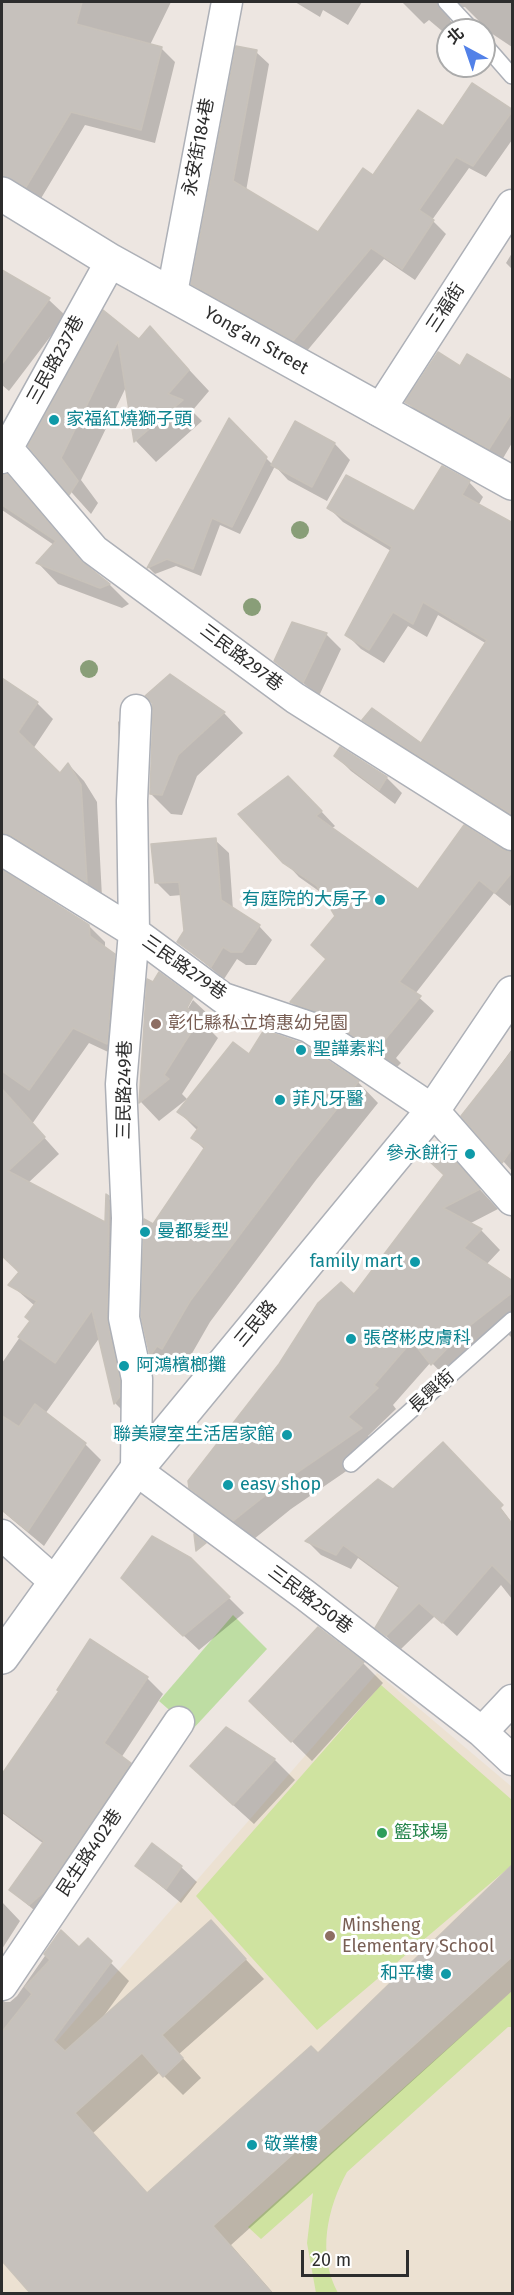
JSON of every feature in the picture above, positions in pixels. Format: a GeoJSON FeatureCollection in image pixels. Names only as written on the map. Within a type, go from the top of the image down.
{"type":"FeatureCollection","features":[{"type":"Feature","properties":{"kind":"street","name":"永安街184巷"},"geometry":{"type":"LineString","coordinates":[[172,293],[227,2]]}},
{"type":"Feature","properties":{"kind":"street","name":"Yong’an Street"},"geometry":{"type":"LineString","coordinates":[[2,194],[111,261],[513,483]]}},
{"type":"Feature","properties":{"kind":"street","name":"三福街"},"geometry":{"type":"LineString","coordinates":[[379,411],[513,205]]}},
{"type":"Feature","properties":{"kind":"street","name":"三民路237巷"},"geometry":{"type":"LineString","coordinates":[[3,450],[111,261]]}},
{"type":"Feature","properties":{"kind":"street","name":"三民路297巷"},"geometry":{"type":"LineString","coordinates":[[3,450],[94,550],[295,698],[513,835]]}},
{"type":"Feature","properties":{"kind":"street","name":"三民路249巷"},"geometry":{"type":"LineString","coordinates":[[136,710],[132,801],[134,932],[121,1084],[127,1218],[124,1318],[137,1379],[136,1470]]}},
{"type":"Feature","properties":{"kind":"street","name":"三民路279巷"},"geometry":{"type":"LineString","coordinates":[[2,850],[134,932],[223,998],[309,1027],[433,1110]]}},
{"type":"Feature","properties":{"kind":"street","name":"三民路"},"geometry":{"type":"LineString","coordinates":[[2,1657],[136,1470],[433,1110],[513,993]]}},
{"type":"Feature","properties":{"kind":"street"},"geometry":{"type":"LineString","coordinates":[[433,1110],[513,1200]]}},
{"type":"Feature","properties":{"kind":"street","name":"三民路250巷"},"geometry":{"type":"LineString","coordinates":[[136,1470],[305,1595],[482,1732],[513,1760]]}},
{"type":"Feature","properties":{"kind":"street"},"geometry":{"type":"LineString","coordinates":[[2,1535],[56,1582]]}},
{"type":"Feature","properties":{"kind":"street"},"geometry":{"type":"LineString","coordinates":[[482,1732],[513,1700]]}},
{"type":"Feature","properties":{"kind":"street","name":"民生路402巷"},"geometry":{"type":"LineString","coordinates":[[2,1985],[179,1722]]}},
{"type":"Feature","properties":{"kind":"lane"},"geometry":{"type":"LineString","coordinates":[[446,2],[461,18]]}},
{"type":"Feature","properties":{"kind":"lane"},"geometry":{"type":"LineString","coordinates":[[496,57],[513,76]]}},
{"type":"Feature","properties":{"kind":"lane","name":"長興街"},"geometry":{"type":"LineString","coordinates":[[351,1464],[513,1320]]}},
{"type":"Feature","properties":{"kind":"shaded area","name":"Minsheng Elementary School"},"geometry":{"type":"Polygon","coordinates":[[[377,1673],[512,1787],[512,2293],[2,2294],[2,2110],[18,2086],[377,1673]]]}},
{"type":"Feature","properties":{"kind":"green space"},"geometry":{"type":"Polygon","coordinates":[[[233,1615],[267,1649],[192,1730],[159,1701],[233,1615]]]}},
{"type":"Feature","properties":{"kind":"green space","name":"籃球場"},"geometry":{"type":"Polygon","coordinates":[[[381,1685],[512,1800],[512,1865],[317,2030],[196,1896],[381,1685]]]}},
{"type":"Feature","properties":{"kind":"green space"},"geometry":{"type":"Polygon","coordinates":[[[512,1991],[512,2027],[508,2027],[347,2172],[334,2201],[327,2232],[328,2263],[338,2293],[316,2293],[307,2243],[313,2193],[261,2239],[248,2227],[512,1991]]]}},
{"type":"Feature","properties":{"kind":"building"},"geometry":{"type":"Polygon","coordinates":[[[2,2],[82,2],[76,24],[162,47],[141,130],[71,112],[26,187],[2,175],[2,2]]]}},
{"type":"Feature","properties":{"kind":"building"},"geometry":{"type":"Polygon","coordinates":[[[236,46],[257,50],[233,181],[318,232],[363,168],[373,175],[418,110],[443,126],[472,83],[513,110],[473,166],[456,157],[419,210],[434,220],[402,269],[371,248],[293,341],[191,284],[236,46]]]}},
{"type":"Feature","properties":{"kind":"building"},"geometry":{"type":"Polygon","coordinates":[[[2,270],[50,298],[2,364],[2,270]]]}},
{"type":"Feature","properties":{"kind":"building"},"geometry":{"type":"Polygon","coordinates":[[[103,310],[139,339],[150,326],[189,370],[168,394],[183,400],[134,442],[118,341],[61,458],[78,481],[69,495],[28,446],[103,310]]]}},
{"type":"Feature","properties":{"kind":"building"},"geometry":{"type":"Polygon","coordinates":[[[438,352],[460,366],[467,354],[513,381],[513,411],[489,449],[405,402],[438,352]]]}},
{"type":"Feature","properties":{"kind":"building"},"geometry":{"type":"Polygon","coordinates":[[[229,418],[267,457],[232,527],[212,518],[193,569],[167,559],[147,568],[229,418]]]}},
{"type":"Feature","properties":{"kind":"building"},"geometry":{"type":"Polygon","coordinates":[[[295,421],[335,443],[312,487],[271,465],[295,421]]]}},
{"type":"Feature","properties":{"kind":"building"},"geometry":{"type":"Polygon","coordinates":[[[442,466],[470,481],[462,495],[513,523],[513,815],[362,720],[372,708],[421,743],[487,640],[423,602],[413,624],[393,612],[369,650],[345,635],[392,547],[327,508],[346,475],[414,511],[442,466]]]}},
{"type":"Feature","properties":{"kind":"building"},"geometry":{"type":"Polygon","coordinates":[[[7,474],[81,561],[110,584],[100,588],[36,563],[56,541],[2,505],[2,475],[7,474]]]}},
{"type":"Feature","properties":{"kind":"building"},"geometry":{"type":"Polygon","coordinates":[[[292,622],[327,633],[303,683],[274,661],[292,622]]]}},
{"type":"Feature","properties":{"kind":"building"},"geometry":{"type":"Polygon","coordinates":[[[170,674],[225,712],[178,755],[162,795],[150,794],[153,711],[152,703],[145,696],[170,674]]]}},
{"type":"Feature","properties":{"kind":"building"},"geometry":{"type":"Polygon","coordinates":[[[2,678],[38,702],[18,732],[60,773],[68,763],[81,785],[87,883],[11,835],[2,833],[2,678]]]}},
{"type":"Feature","properties":{"kind":"building"},"geometry":{"type":"Polygon","coordinates":[[[340,747],[387,777],[379,790],[334,756],[340,747]]]}},
{"type":"Feature","properties":{"kind":"building"},"geometry":{"type":"Polygon","coordinates":[[[288,776],[322,811],[316,816],[418,889],[464,825],[503,850],[513,852],[513,871],[495,893],[479,880],[399,982],[421,996],[382,1043],[388,1048],[381,1055],[318,1013],[290,1002],[326,959],[311,945],[335,916],[317,886],[283,863],[238,814],[288,776]]]}},
{"type":"Feature","properties":{"kind":"building"},"geometry":{"type":"Polygon","coordinates":[[[216,838],[221,900],[260,925],[242,952],[231,952],[223,947],[211,967],[177,942],[184,931],[179,882],[155,883],[151,844],[216,838]]]}},
{"type":"Feature","properties":{"kind":"building"},"geometry":{"type":"Polygon","coordinates":[[[2,870],[89,925],[90,936],[115,954],[107,1044],[73,1028],[29,1090],[2,1071],[2,870]]]}},
{"type":"Feature","properties":{"kind":"building"},"geometry":{"type":"Polygon","coordinates":[[[159,972],[193,997],[187,1008],[200,1018],[164,1075],[169,1079],[139,1103],[147,979],[153,982],[159,972]]]}},
{"type":"Feature","properties":{"kind":"building"},"geometry":{"type":"Polygon","coordinates":[[[264,1030],[301,1043],[359,1081],[296,1160],[190,1301],[162,1349],[157,1346],[150,1356],[141,1316],[144,1219],[153,1224],[205,1147],[191,1138],[199,1127],[177,1112],[233,1042],[249,1054],[264,1030]]]}},
{"type":"Feature","properties":{"kind":"building"},"geometry":{"type":"Polygon","coordinates":[[[513,1050],[513,1147],[502,1163],[461,1116],[513,1050]]]}},
{"type":"Feature","properties":{"kind":"building"},"geometry":{"type":"Polygon","coordinates":[[[2,1089],[45,1137],[8,1171],[105,1222],[106,1194],[109,1196],[107,1318],[120,1381],[120,1396],[114,1404],[92,1310],[55,1363],[18,1337],[30,1321],[25,1317],[37,1301],[8,1285],[19,1272],[2,1256],[2,1089]]]}},
{"type":"Feature","properties":{"kind":"building"},"geometry":{"type":"Polygon","coordinates":[[[440,1144],[480,1189],[443,1208],[482,1229],[464,1248],[513,1281],[513,1292],[468,1327],[431,1365],[412,1341],[374,1385],[378,1388],[348,1417],[362,1428],[272,1490],[233,1521],[189,1488],[188,1481],[279,1364],[318,1303],[341,1282],[354,1294],[444,1175],[428,1160],[440,1144]]]}},
{"type":"Feature","properties":{"kind":"building"},"geometry":{"type":"Polygon","coordinates":[[[35,1404],[86,1443],[28,1531],[2,1510],[2,1416],[19,1427],[35,1404]]]}},
{"type":"Feature","properties":{"kind":"building"},"geometry":{"type":"Polygon","coordinates":[[[443,1442],[503,1505],[500,1508],[513,1525],[513,1586],[492,1565],[442,1623],[419,1603],[386,1636],[375,1628],[400,1586],[343,1545],[336,1555],[305,1541],[378,1479],[393,1489],[443,1442]]]}},
{"type":"Feature","properties":{"kind":"building"},"geometry":{"type":"Polygon","coordinates":[[[194,1534],[206,1543],[196,1551],[194,1534]]]}},
{"type":"Feature","properties":{"kind":"building"},"geometry":{"type":"Polygon","coordinates":[[[152,1536],[191,1558],[230,1597],[183,1636],[121,1578],[152,1536]]]}},
{"type":"Feature","properties":{"kind":"building"},"geometry":{"type":"Polygon","coordinates":[[[318,1627],[364,1662],[291,1742],[249,1701],[318,1627]]]}},
{"type":"Feature","properties":{"kind":"building"},"geometry":{"type":"Polygon","coordinates":[[[90,1639],[148,1677],[104,1743],[131,1763],[44,1892],[29,1905],[9,1890],[44,1841],[2,1811],[2,1774],[59,1691],[57,1690],[90,1639]]]}},
{"type":"Feature","properties":{"kind":"building"},"geometry":{"type":"Polygon","coordinates":[[[226,1727],[275,1759],[233,1805],[190,1766],[226,1727]]]}},
{"type":"Feature","properties":{"kind":"building"},"geometry":{"type":"Polygon","coordinates":[[[152,1843],[182,1866],[166,1889],[135,1866],[152,1843]]]}},
{"type":"Feature","properties":{"kind":"building"},"geometry":{"type":"Polygon","coordinates":[[[513,1864],[513,1956],[213,2226],[273,2294],[31,2294],[2,2261],[2,2032],[32,1994],[25,1987],[50,1960],[44,1954],[61,1930],[79,1947],[88,1938],[112,1961],[53,2040],[65,2051],[211,1920],[246,1959],[162,2035],[183,2058],[163,2077],[142,2053],[75,2113],[147,2193],[311,2046],[318,2053],[513,1864]]]}},
{"type":"Feature","properties":{"kind":"place","name":"家福紅燒獅子頭"},"geometry":{"type":"Point","coordinates":[54,420]}},
{"type":"Feature","properties":{"kind":"place","name":"有庭院的大房子"},"geometry":{"type":"Point","coordinates":[380,900]}},
{"type":"Feature","properties":{"kind":"place","name":"彰化縣私立堉惠幼兒園"},"geometry":{"type":"Point","coordinates":[156,1024]}},
{"type":"Feature","properties":{"kind":"place","name":"聖譁素料"},"geometry":{"type":"Point","coordinates":[301,1050]}},
{"type":"Feature","properties":{"kind":"place","name":"菲凡牙醫"},"geometry":{"type":"Point","coordinates":[280,1100]}},
{"type":"Feature","properties":{"kind":"place","name":"參永餅行"},"geometry":{"type":"Point","coordinates":[470,1154]}},
{"type":"Feature","properties":{"kind":"place","name":"曼都髮型"},"geometry":{"type":"Point","coordinates":[145,1232]}},
{"type":"Feature","properties":{"kind":"place","name":"family mart"},"geometry":{"type":"Point","coordinates":[415,1262]}},
{"type":"Feature","properties":{"kind":"place","name":"張啓彬皮膚科"},"geometry":{"type":"Point","coordinates":[351,1339]}},
{"type":"Feature","properties":{"kind":"place","name":"阿鴻檳榔攤"},"geometry":{"type":"Point","coordinates":[124,1366]}},
{"type":"Feature","properties":{"kind":"place","name":"聯美寢室生活居家館"},"geometry":{"type":"Point","coordinates":[287,1435]}},
{"type":"Feature","properties":{"kind":"place","name":"easy shop"},"geometry":{"type":"Point","coordinates":[228,1485]}},
{"type":"Feature","properties":{"kind":"place","name":"籃球場"},"geometry":{"type":"Point","coordinates":[382,1833]}},
{"type":"Feature","properties":{"kind":"place","name":"Minsheng Elementary School"},"geometry":{"type":"Point","coordinates":[330,1936]}},
{"type":"Feature","properties":{"kind":"place","name":"和平樓"},"geometry":{"type":"Point","coordinates":[446,1974]}},
{"type":"Feature","properties":{"kind":"place","name":"敬業樓"},"geometry":{"type":"Point","coordinates":[252,2145]}}]}
